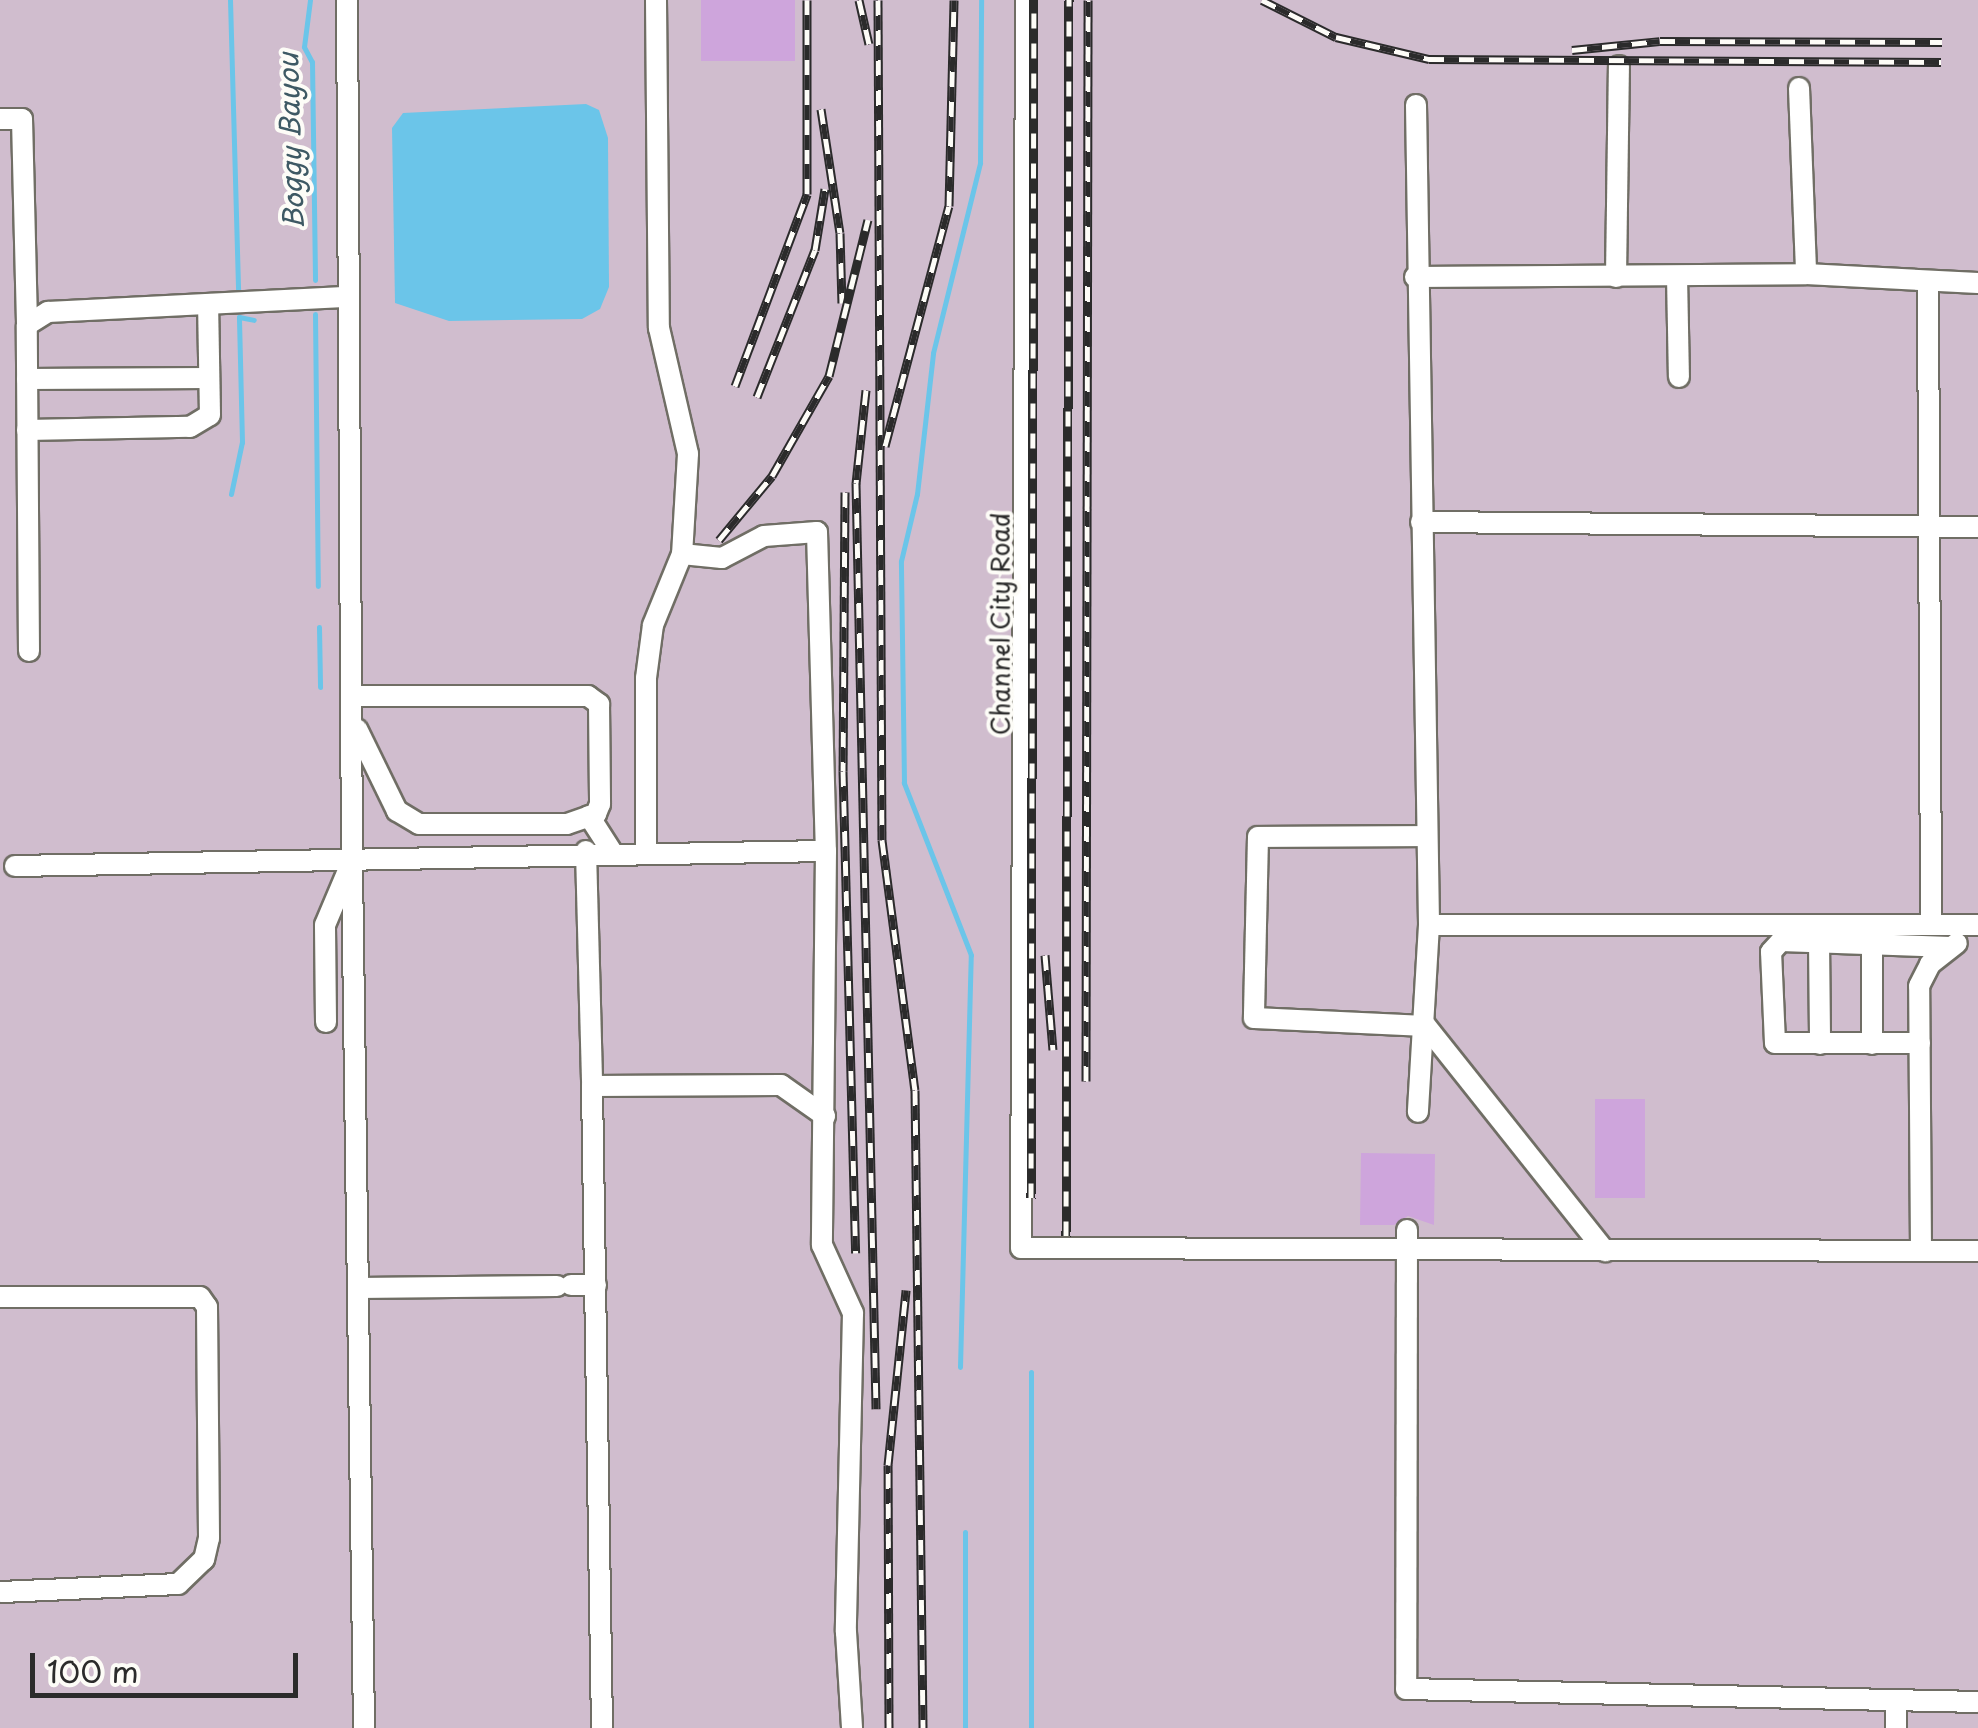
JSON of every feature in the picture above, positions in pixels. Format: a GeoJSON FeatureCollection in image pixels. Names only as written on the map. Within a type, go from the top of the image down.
{"type":"FeatureCollection","features":[{"type":"Feature","properties":{"kind":"lane"},"geometry":{"type":"LineString","coordinates":[[348,0],[349,297],[355,696],[356,728],[368,760],[397,811],[419,824],[567,824],[589,816],[600,804],[599,704],[588,696],[355,696]]}},
{"type":"Feature","properties":{"kind":"lane"},"geometry":{"type":"LineString","coordinates":[[646,852],[646,678],[652,625],[682,554],[688,454],[659,328],[656,0]]}},
{"type":"Feature","properties":{"kind":"lane","name":"Channel City Road"},"geometry":{"type":"LineString","coordinates":[[1026,0],[1021,1248],[1405,1253]]}},
{"type":"Feature","properties":{"kind":"lane"},"geometry":{"type":"LineString","coordinates":[[1616,278],[1619,66]]}},
{"type":"Feature","properties":{"kind":"lane"},"geometry":{"type":"LineString","coordinates":[[1799,88],[1806,274]]}},
{"type":"Feature","properties":{"kind":"lane"},"geometry":{"type":"LineString","coordinates":[[1416,106],[1429,926],[1418,1112]]}},
{"type":"Feature","properties":{"kind":"lane"},"geometry":{"type":"LineString","coordinates":[[0,119],[22,119],[29,651]]}},
{"type":"Feature","properties":{"kind":"lane"},"geometry":{"type":"LineString","coordinates":[[1416,277],[1806,274],[1978,282]]}},
{"type":"Feature","properties":{"kind":"lane"},"geometry":{"type":"LineString","coordinates":[[1677,276],[1679,377]]}},
{"type":"Feature","properties":{"kind":"lane"},"geometry":{"type":"LineString","coordinates":[[1928,281],[1932,925]]}},
{"type":"Feature","properties":{"kind":"lane"},"geometry":{"type":"LineString","coordinates":[[27,325],[48,312],[349,297]]}},
{"type":"Feature","properties":{"kind":"lane"},"geometry":{"type":"LineString","coordinates":[[27,430],[190,427],[210,415],[208,304]]}},
{"type":"Feature","properties":{"kind":"lane"},"geometry":{"type":"LineString","coordinates":[[27,379],[209,378]]}},
{"type":"Feature","properties":{"kind":"lane"},"geometry":{"type":"LineString","coordinates":[[1421,522],[1978,527]]}},
{"type":"Feature","properties":{"kind":"lane"},"geometry":{"type":"LineString","coordinates":[[682,554],[722,558],[764,536],[817,532],[826,850],[822,1245],[853,1314],[846,1632],[852,1728]]}},
{"type":"Feature","properties":{"kind":"lane"},"geometry":{"type":"LineString","coordinates":[[355,696],[352,861],[364,1728]]}},
{"type":"Feature","properties":{"kind":"lane"},"geometry":{"type":"LineString","coordinates":[[589,816],[612,852]]}},
{"type":"Feature","properties":{"kind":"lane"},"geometry":{"type":"LineString","coordinates":[[1427,836],[1258,838],[1254,1018],[1426,1026],[1605,1251]]}},
{"type":"Feature","properties":{"kind":"lane"},"geometry":{"type":"LineString","coordinates":[[15,866],[826,850]]}},
{"type":"Feature","properties":{"kind":"lane"},"geometry":{"type":"LineString","coordinates":[[586,852],[602,1728]]}},
{"type":"Feature","properties":{"kind":"lane"},"geometry":{"type":"LineString","coordinates":[[326,1022],[324,925],[352,861]]}},
{"type":"Feature","properties":{"kind":"lane"},"geometry":{"type":"LineString","coordinates":[[1429,926],[1978,926]]}},
{"type":"Feature","properties":{"kind":"lane"},"geometry":{"type":"LineString","coordinates":[[1921,1250],[1919,986],[1930,964],[1978,926]]}},
{"type":"Feature","properties":{"kind":"lane"},"geometry":{"type":"LineString","coordinates":[[1920,1043],[1820,1044],[1772,1040],[1771,952],[1780,940],[1872,941],[1950,948]]}},
{"type":"Feature","properties":{"kind":"lane"},"geometry":{"type":"LineString","coordinates":[[1820,941],[1820,1044]]}},
{"type":"Feature","properties":{"kind":"lane"},"geometry":{"type":"LineString","coordinates":[[1872,941],[1872,1044]]}},
{"type":"Feature","properties":{"kind":"lane"},"geometry":{"type":"LineString","coordinates":[[592,1086],[781,1085],[824,1116]]}},
{"type":"Feature","properties":{"kind":"lane"},"geometry":{"type":"LineString","coordinates":[[1407,1230],[1406,1689],[1978,1702]]}},
{"type":"Feature","properties":{"kind":"lane"},"geometry":{"type":"LineString","coordinates":[[1405,1253],[1978,1251]]}},
{"type":"Feature","properties":{"kind":"lane"},"geometry":{"type":"LineString","coordinates":[[358,1288],[596,1285]]}},
{"type":"Feature","properties":{"kind":"lane"},"geometry":{"type":"LineString","coordinates":[[0,1297],[200,1297],[208,1307],[209,1538],[204,1559],[178,1584],[0,1592]]}},
{"type":"Feature","properties":{"kind":"lane"},"geometry":{"type":"LineString","coordinates":[[1896,1700],[1896,1728]]}},
{"type":"Feature","properties":{"kind":"shaded area"},"geometry":{"type":"Polygon","coordinates":[[[0,0],[1978,0],[1978,1728],[0,1728],[0,0]]]}},
{"type":"Feature","properties":{"kind":"water"},"geometry":{"type":"Polygon","coordinates":[[[586,104],[599,110],[608,138],[609,287],[600,309],[582,319],[449,321],[395,303],[392,128],[403,113],[586,104]]]}},
{"type":"Feature","properties":{"kind":"building"},"geometry":{"type":"Polygon","coordinates":[[[701,0],[795,0],[795,61],[701,61],[701,0]]]}},
{"type":"Feature","properties":{"kind":"building"},"geometry":{"type":"Polygon","coordinates":[[[1595,1099],[1645,1099],[1645,1198],[1595,1198],[1595,1099]]]}},
{"type":"Feature","properties":{"kind":"building"},"geometry":{"type":"Polygon","coordinates":[[[1361,1153],[1435,1154],[1434,1225],[1408,1216],[1394,1225],[1360,1225],[1361,1153]]]}},
{"type":"Feature","properties":{"kind":"waterway"},"geometry":{"type":"LineString","coordinates":[[230,0],[238,294]]}},
{"type":"Feature","properties":{"kind":"waterway","name":"Boggy Bayou"},"geometry":{"type":"LineString","coordinates":[[310,0],[304,47],[312,62],[315,280]]}},
{"type":"Feature","properties":{"kind":"waterway"},"geometry":{"type":"LineString","coordinates":[[960,1367],[971,955],[904,783],[901,561],[917,494],[933,353],[980,163],[981,0]]}},
{"type":"Feature","properties":{"kind":"waterway","name":"Boggy Bayou"},"geometry":{"type":"LineString","coordinates":[[315,314],[318,586]]}},
{"type":"Feature","properties":{"kind":"waterway"},"geometry":{"type":"LineString","coordinates":[[231,494],[242,442],[239,317],[254,320]]}},
{"type":"Feature","properties":{"kind":"waterway","name":"Boggy Bayou"},"geometry":{"type":"LineString","coordinates":[[319,627],[320,687]]}},
{"type":"Feature","properties":{"kind":"waterway"},"geometry":{"type":"LineString","coordinates":[[1031,1372],[1031,1728]]}},
{"type":"Feature","properties":{"kind":"waterway"},"geometry":{"type":"LineString","coordinates":[[965,1532],[965,1728]]}},
{"type":"Feature","properties":{"kind":"railway"},"geometry":{"type":"LineString","coordinates":[[735,386],[807,194],[807,0]]}},
{"type":"Feature","properties":{"kind":"railway"},"geometry":{"type":"LineString","coordinates":[[859,0],[869,44]]}},
{"type":"Feature","properties":{"kind":"railway"},"geometry":{"type":"LineString","coordinates":[[878,0],[882,840],[915,1090],[923,1728]]}},
{"type":"Feature","properties":{"kind":"railway"},"geometry":{"type":"LineString","coordinates":[[885,446],[949,206],[954,0]]}},
{"type":"Feature","properties":{"kind":"railway"},"geometry":{"type":"LineString","coordinates":[[1031,1198],[1034,0]]}},
{"type":"Feature","properties":{"kind":"railway"},"geometry":{"type":"LineString","coordinates":[[1066,1236],[1069,0]]}},
{"type":"Feature","properties":{"kind":"railway"},"geometry":{"type":"LineString","coordinates":[[1086,1081],[1088,0]]}},
{"type":"Feature","properties":{"kind":"railway"},"geometry":{"type":"LineString","coordinates":[[1262,0],[1336,37],[1429,59],[1941,62]]}},
{"type":"Feature","properties":{"kind":"railway"},"geometry":{"type":"LineString","coordinates":[[1572,50],[1660,41],[1942,42]]}},
{"type":"Feature","properties":{"kind":"railway"},"geometry":{"type":"LineString","coordinates":[[821,109],[840,233],[842,303]]}},
{"type":"Feature","properties":{"kind":"railway"},"geometry":{"type":"LineString","coordinates":[[757,397],[815,250],[825,189]]}},
{"type":"Feature","properties":{"kind":"railway"},"geometry":{"type":"LineString","coordinates":[[719,540],[772,476],[829,376],[868,220]]}},
{"type":"Feature","properties":{"kind":"railway"},"geometry":{"type":"LineString","coordinates":[[866,390],[856,483],[876,1409]]}},
{"type":"Feature","properties":{"kind":"railway"},"geometry":{"type":"LineString","coordinates":[[845,492],[843,771],[856,1253]]}},
{"type":"Feature","properties":{"kind":"railway"},"geometry":{"type":"LineString","coordinates":[[1045,955],[1053,1050]]}},
{"type":"Feature","properties":{"kind":"railway"},"geometry":{"type":"LineString","coordinates":[[889,1728],[888,1465],[906,1290]]}}]}
